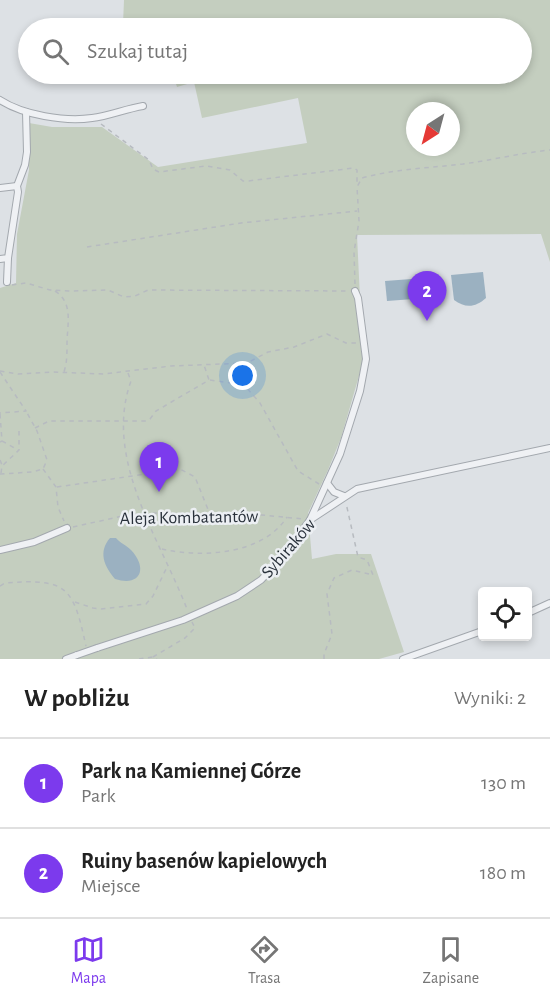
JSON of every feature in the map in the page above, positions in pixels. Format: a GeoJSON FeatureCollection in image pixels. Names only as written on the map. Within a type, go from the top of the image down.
{"type":"FeatureCollection","features":[{"type":"Feature","properties":{"kind":"street"},"geometry":{"type":"LineString","coordinates":[[0,100],[26,112],[48,116],[93,118],[142,106]]}},
{"type":"Feature","properties":{"kind":"street"},"geometry":{"type":"LineString","coordinates":[[6,285],[18,192],[16,186],[23,172],[27,152],[26,112]]}},
{"type":"Feature","properties":{"kind":"street"},"geometry":{"type":"LineString","coordinates":[[0,188],[16,186]]}},
{"type":"Feature","properties":{"kind":"street"},"geometry":{"type":"LineString","coordinates":[[0,259],[8,258]]}},
{"type":"Feature","properties":{"kind":"street"},"geometry":{"type":"LineString","coordinates":[[310,520],[340,454],[360,391],[366,359],[358,298],[355,291]]}},
{"type":"Feature","properties":{"kind":"street","name":"Sybiraków"},"geometry":{"type":"LineString","coordinates":[[66,659],[190,617],[237,596],[261,580],[281,559],[310,520],[357,489],[550,448]]}},
{"type":"Feature","properties":{"kind":"street"},"geometry":{"type":"LineString","coordinates":[[326,485],[334,492],[345,496]]}},
{"type":"Feature","properties":{"kind":"street"},"geometry":{"type":"LineString","coordinates":[[0,550],[34,542],[67,528]]}},
{"type":"Feature","properties":{"kind":"street"},"geometry":{"type":"LineString","coordinates":[[532,611],[550,603]]}},
{"type":"Feature","properties":{"kind":"street"},"geometry":{"type":"LineString","coordinates":[[403,659],[478,633]]}},
{"type":"Feature","properties":{"kind":"path"},"geometry":{"type":"LineString","coordinates":[[6,285],[26,284],[54,290],[108,290],[119,296],[129,297],[148,290],[355,291],[354,252],[359,221],[357,170],[354,168],[248,181],[243,181],[230,170],[206,166],[159,172],[153,169],[149,160],[93,118]]}},
{"type":"Feature","properties":{"kind":"path"},"geometry":{"type":"LineString","coordinates":[[357,187],[362,178],[380,173],[489,161],[520,153],[550,150]]}},
{"type":"Feature","properties":{"kind":"path"},"geometry":{"type":"LineString","coordinates":[[87,247],[241,223],[358,211]]}},
{"type":"Feature","properties":{"kind":"path"},"geometry":{"type":"LineString","coordinates":[[54,290],[63,296],[68,309],[68,360],[64,372]]}},
{"type":"Feature","properties":{"kind":"path"},"geometry":{"type":"LineString","coordinates":[[0,371],[18,374],[127,372],[204,364],[247,363],[268,352],[294,347],[327,334],[346,343],[364,343]]}},
{"type":"Feature","properties":{"kind":"path"},"geometry":{"type":"LineString","coordinates":[[245,386],[247,363]]}},
{"type":"Feature","properties":{"kind":"path"},"geometry":{"type":"LineString","coordinates":[[204,364],[209,380]]}},
{"type":"Feature","properties":{"kind":"path"},"geometry":{"type":"LineString","coordinates":[[0,371],[35,428],[47,460],[43,469]]}},
{"type":"Feature","properties":{"kind":"path"},"geometry":{"type":"LineString","coordinates":[[127,372],[131,381],[126,395],[123,421],[127,463],[144,514],[162,549],[195,628],[185,638],[153,657],[140,659]]}},
{"type":"Feature","properties":{"kind":"path"},"geometry":{"type":"LineString","coordinates":[[35,428],[49,421],[146,421],[156,411],[209,380],[245,386],[260,403],[298,471],[326,485]]}},
{"type":"Feature","properties":{"kind":"path"},"geometry":{"type":"LineString","coordinates":[[19,450],[1,442],[0,413],[26,411]]}},
{"type":"Feature","properties":{"kind":"path"},"geometry":{"type":"LineString","coordinates":[[2,466],[19,450],[19,430]]}},
{"type":"Feature","properties":{"kind":"path"},"geometry":{"type":"LineString","coordinates":[[0,460],[1,474],[43,469]]}},
{"type":"Feature","properties":{"kind":"path"},"geometry":{"type":"LineString","coordinates":[[43,469],[56,487],[58,507],[67,528]]}},
{"type":"Feature","properties":{"kind":"path"},"geometry":{"type":"LineString","coordinates":[[56,487],[180,469],[195,477],[209,513]]}},
{"type":"Feature","properties":{"kind":"path"},"geometry":{"type":"LineString","coordinates":[[324,659],[332,634],[327,594],[334,578],[352,570],[373,575],[367,560],[358,557],[345,496]]}},
{"type":"Feature","properties":{"kind":"path","name":"Aleja Kombatantów"},"geometry":{"type":"LineString","coordinates":[[67,528],[127,515],[144,514],[209,513],[287,516],[310,520]]}},
{"type":"Feature","properties":{"kind":"path"},"geometry":{"type":"LineString","coordinates":[[162,549],[184,554],[248,547],[273,534],[287,516]]}},
{"type":"Feature","properties":{"kind":"path"},"geometry":{"type":"LineString","coordinates":[[74,602],[101,609],[146,604],[153,596],[168,564]]}},
{"type":"Feature","properties":{"kind":"path"},"geometry":{"type":"LineString","coordinates":[[0,586],[5,583],[52,583],[69,594],[74,602],[86,649]]}},
{"type":"Feature","properties":{"kind":"path"},"geometry":{"type":"LineString","coordinates":[[153,657],[157,659]]}},
{"type":"Feature","properties":{"kind":"green space"},"geometry":{"type":"Polygon","coordinates":[[[124,0],[550,0],[550,262],[541,234],[357,235],[363,362],[341,438],[308,513],[312,559],[336,554],[371,554],[404,652],[379,659],[0,659],[0,288],[16,283],[17,234],[29,170],[29,123],[52,127],[102,127],[158,167],[307,143],[298,98],[202,118],[194,84],[532,84],[532,18],[123,18],[124,0]]]}},
{"type":"Feature","properties":{"kind":"water"},"geometry":{"type":"Polygon","coordinates":[[[483,272],[486,298],[470,306],[454,300],[451,275],[483,272]]]}},
{"type":"Feature","properties":{"kind":"water"},"geometry":{"type":"Polygon","coordinates":[[[438,277],[440,297],[387,301],[385,281],[438,277]]]}},
{"type":"Feature","properties":{"kind":"water"},"geometry":{"type":"Polygon","coordinates":[[[110,538],[116,538],[136,557],[140,569],[136,578],[124,581],[115,579],[108,569],[103,554],[110,538]]]}},
{"type":"Feature","properties":{"kind":"place","name":"Ruiny basenów kapielowych"},"geometry":{"type":"Point","coordinates":[427,321]}},
{"type":"Feature","properties":{"kind":"place","name":"Park na Kamiennej Górze"},"geometry":{"type":"Point","coordinates":[159,492]}}]}
